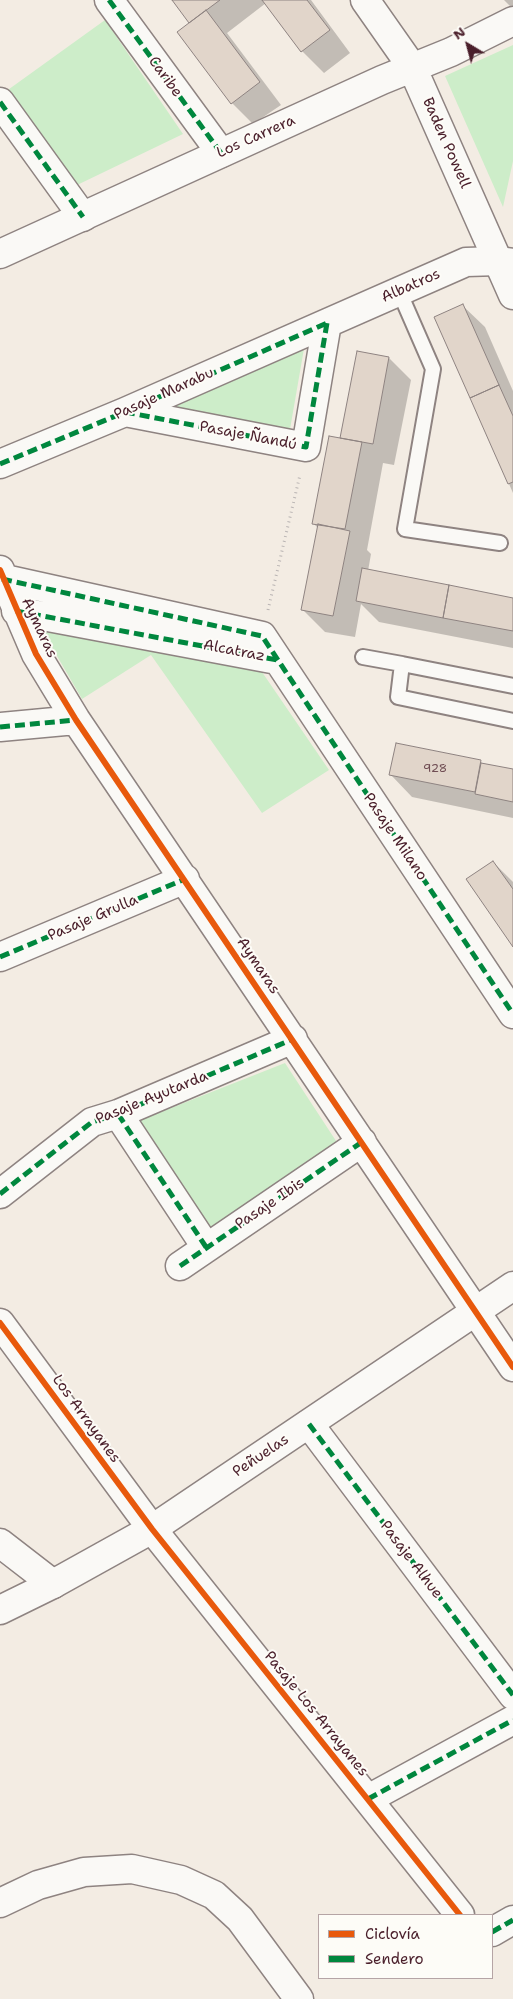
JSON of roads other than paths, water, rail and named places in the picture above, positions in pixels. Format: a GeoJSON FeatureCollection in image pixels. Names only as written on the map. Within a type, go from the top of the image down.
{"type":"FeatureCollection","features":[{"type":"Feature","properties":{"kind":"street","name":"Caribe"},"geometry":{"type":"LineString","coordinates":[[109,0],[220,153]]}},
{"type":"Feature","properties":{"kind":"street","name":"Baden Powell"},"geometry":{"type":"LineString","coordinates":[[365,0],[412,68],[506,262],[513,295]]}},
{"type":"Feature","properties":{"kind":"street","name":"Los Carrera"},"geometry":{"type":"LineString","coordinates":[[0,254],[220,153],[451,52],[513,21]]}},
{"type":"Feature","properties":{"kind":"street"},"geometry":{"type":"LineString","coordinates":[[0,102],[83,217]]}},
{"type":"Feature","properties":{"kind":"street","name":"Albatros"},"geometry":{"type":"LineString","coordinates":[[327,323],[466,262],[506,262]]}},
{"type":"Feature","properties":{"kind":"street","name":"Pasaje Marabu"},"geometry":{"type":"LineString","coordinates":[[0,464],[125,412],[327,323]]}},
{"type":"Feature","properties":{"kind":"street","name":"Pasaje Ñandú"},"geometry":{"type":"LineString","coordinates":[[125,412],[306,447],[327,323]]}},
{"type":"Feature","properties":{"kind":"street","name":"Aymaras"},"geometry":{"type":"LineString","coordinates":[[1,576],[36,654],[76,720],[513,1367]]}},
{"type":"Feature","properties":{"kind":"street","name":"Alcatraz"},"geometry":{"type":"LineString","coordinates":[[1,576],[262,636],[278,660]]}},
{"type":"Feature","properties":{"kind":"street","name":"Alcatraz"},"geometry":{"type":"LineString","coordinates":[[16,611],[278,660]]}},
{"type":"Feature","properties":{"kind":"street","name":"Pasaje Milano"},"geometry":{"type":"LineString","coordinates":[[278,660],[513,1014]]}},
{"type":"Feature","properties":{"kind":"street"},"geometry":{"type":"LineString","coordinates":[[0,727],[76,720]]}},
{"type":"Feature","properties":{"kind":"street","name":"Pasaje Grulla"},"geometry":{"type":"LineString","coordinates":[[0,957],[185,879]]}},
{"type":"Feature","properties":{"kind":"street","name":"Pasaje Ayutarda"},"geometry":{"type":"LineString","coordinates":[[0,1194],[92,1122],[118,1114],[293,1040]]}},
{"type":"Feature","properties":{"kind":"street"},"geometry":{"type":"LineString","coordinates":[[118,1114],[206,1247]]}},
{"type":"Feature","properties":{"kind":"street","name":"Pasaje Ibis"},"geometry":{"type":"LineString","coordinates":[[180,1266],[362,1142]]}},
{"type":"Feature","properties":{"kind":"street","name":"Peñuelas"},"geometry":{"type":"LineString","coordinates":[[0,1610],[53,1584],[152,1529],[513,1286]]}},
{"type":"Feature","properties":{"kind":"street","name":"Los Arrayanes"},"geometry":{"type":"LineString","coordinates":[[0,1323],[152,1529]]}},
{"type":"Feature","properties":{"kind":"street","name":"Pasaje Alhue"},"geometry":{"type":"LineString","coordinates":[[309,1424],[513,1695]]}},
{"type":"Feature","properties":{"kind":"street","name":"Pasaje Los Arrayanes"},"geometry":{"type":"LineString","coordinates":[[152,1529],[459,1914]]}},
{"type":"Feature","properties":{"kind":"street"},"geometry":{"type":"LineString","coordinates":[[0,1543],[53,1584]]}},
{"type":"Feature","properties":{"kind":"street"},"geometry":{"type":"LineString","coordinates":[[368,1799],[513,1720]]}},
{"type":"Feature","properties":{"kind":"street"},"geometry":{"type":"LineString","coordinates":[[0,1903],[38,1885],[84,1872],[132,1869],[181,1880],[214,1895],[240,1918],[299,1999]]}},
{"type":"Feature","properties":{"kind":"street"},"geometry":{"type":"LineString","coordinates":[[493,1931],[513,1920]]}},
{"type":"Feature","properties":{"kind":"lane"},"geometry":{"type":"LineString","coordinates":[[399,291],[433,369],[405,529],[500,543]]}},
{"type":"Feature","properties":{"kind":"lane"},"geometry":{"type":"LineString","coordinates":[[363,657],[513,686]]}},
{"type":"Feature","properties":{"kind":"lane"},"geometry":{"type":"LineString","coordinates":[[402,664],[398,697],[513,721]]}}]}
